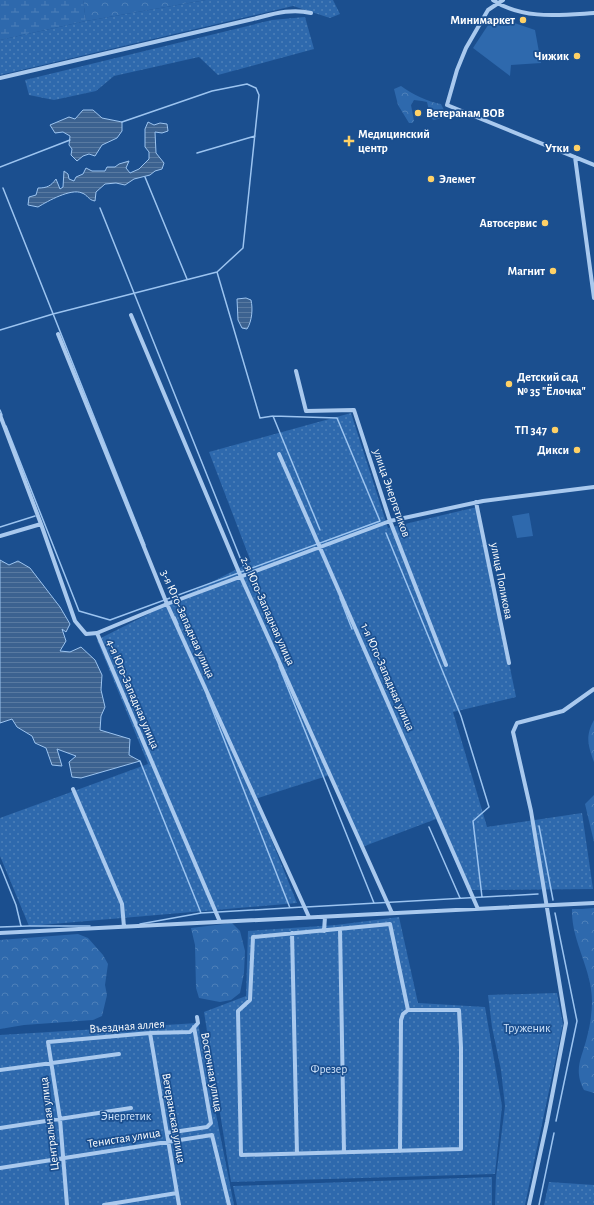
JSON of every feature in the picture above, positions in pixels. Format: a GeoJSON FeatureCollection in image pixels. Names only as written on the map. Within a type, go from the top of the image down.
{"type":"FeatureCollection","features":[{"type":"Feature","properties":{"kind":"street"},"geometry":{"type":"LineString","coordinates":[[493,0],[511,9],[536,14],[594,13]]}},
{"type":"Feature","properties":{"kind":"street"},"geometry":{"type":"LineString","coordinates":[[503,0],[488,10],[466,48],[457,70],[447,105],[594,165]]}},
{"type":"Feature","properties":{"kind":"street"},"geometry":{"type":"LineString","coordinates":[[0,78],[253,18],[300,10],[311,12]]}},
{"type":"Feature","properties":{"kind":"street"},"geometry":{"type":"LineString","coordinates":[[575,157],[594,298]]}},
{"type":"Feature","properties":{"kind":"street","name":"2-я Юго-Западная улица"},"geometry":{"type":"LineString","coordinates":[[131,314],[241,577],[392,913]]}},
{"type":"Feature","properties":{"kind":"street","name":"3-я Юго-Западная улица"},"geometry":{"type":"LineString","coordinates":[[58,334],[168,604],[309,917]]}},
{"type":"Feature","properties":{"kind":"street","name":"улица Энергетиков"},"geometry":{"type":"LineString","coordinates":[[296,371],[306,411],[354,410],[390,521],[446,665]]}},
{"type":"Feature","properties":{"kind":"street","name":"4-я Юго-Западная улица"},"geometry":{"type":"LineString","coordinates":[[0,415],[41,524],[75,622],[86,634],[96,634],[220,922]]}},
{"type":"Feature","properties":{"kind":"street","name":"1-я Юго-Западная улица"},"geometry":{"type":"LineString","coordinates":[[279,454],[478,909]]}},
{"type":"Feature","properties":{"kind":"street"},"geometry":{"type":"LineString","coordinates":[[96,634],[168,604],[390,521],[476,502],[594,487]]}},
{"type":"Feature","properties":{"kind":"street","name":"улица Поликова"},"geometry":{"type":"LineString","coordinates":[[476,502],[509,663]]}},
{"type":"Feature","properties":{"kind":"street"},"geometry":{"type":"LineString","coordinates":[[0,536],[41,524]]}},
{"type":"Feature","properties":{"kind":"street"},"geometry":{"type":"LineString","coordinates":[[530,1205],[566,1023],[530,811],[513,732],[517,722],[563,711],[594,689]]}},
{"type":"Feature","properties":{"kind":"street"},"geometry":{"type":"LineString","coordinates":[[73,788],[122,904],[124,927]]}},
{"type":"Feature","properties":{"kind":"street"},"geometry":{"type":"LineString","coordinates":[[0,933],[594,903]]}},
{"type":"Feature","properties":{"kind":"street"},"geometry":{"type":"LineString","coordinates":[[324,931],[325,917]]}},
{"type":"Feature","properties":{"kind":"street"},"geometry":{"type":"LineString","coordinates":[[400,1150],[401,1020],[403,1014],[408,1010],[459,1010],[461,1047],[461,1149],[241,1155],[238,1011],[250,1000],[253,937],[390,924],[408,1010]]}},
{"type":"Feature","properties":{"kind":"street"},"geometry":{"type":"LineString","coordinates":[[340,929],[344,1152]]}},
{"type":"Feature","properties":{"kind":"street"},"geometry":{"type":"LineString","coordinates":[[292,933],[297,1154]]}},
{"type":"Feature","properties":{"kind":"street"},"geometry":{"type":"LineString","coordinates":[[194,1027],[198,1023],[197,1017]]}},
{"type":"Feature","properties":{"kind":"street","name":"Въездная аллея"},"geometry":{"type":"LineString","coordinates":[[48,1042],[150,1033],[190,1032],[194,1027]]}},
{"type":"Feature","properties":{"kind":"street","name":"Восточная улица"},"geometry":{"type":"LineString","coordinates":[[167,1133],[208,1127],[211,1123],[194,1027]]}},
{"type":"Feature","properties":{"kind":"street","name":"Ветеранская улица"},"geometry":{"type":"LineString","coordinates":[[150,1033],[179,1205]]}},
{"type":"Feature","properties":{"kind":"street","name":"Центральная улица"},"geometry":{"type":"LineString","coordinates":[[48,1042],[60,1119],[67,1205]]}},
{"type":"Feature","properties":{"kind":"street"},"geometry":{"type":"LineString","coordinates":[[0,1070],[119,1054]]}},
{"type":"Feature","properties":{"kind":"street"},"geometry":{"type":"LineString","coordinates":[[0,1128],[131,1108]]}},
{"type":"Feature","properties":{"kind":"street","name":"Тенистая улица"},"geometry":{"type":"LineString","coordinates":[[0,1168],[212,1134],[229,1205]]}},
{"type":"Feature","properties":{"kind":"street"},"geometry":{"type":"LineString","coordinates":[[104,1205],[177,1193]]}},
{"type":"Feature","properties":{"kind":"green space"},"geometry":{"type":"Polygon","coordinates":[[[0,0],[83,0],[86,21],[0,40],[0,0]]]}},
{"type":"Feature","properties":{"kind":"green space"},"geometry":{"type":"Polygon","coordinates":[[[83,0],[206,0],[86,21],[83,0]]]}},
{"type":"Feature","properties":{"kind":"green space"},"geometry":{"type":"Polygon","coordinates":[[[206,0],[333,0],[340,14],[330,18],[293,6],[0,75],[0,40],[86,21],[206,0]]]}},
{"type":"Feature","properties":{"kind":"green space"},"geometry":{"type":"Polygon","coordinates":[[[494,16],[535,30],[541,63],[511,65],[510,76],[473,48],[494,16]]]}},
{"type":"Feature","properties":{"kind":"green space"},"geometry":{"type":"Polygon","coordinates":[[[305,17],[314,49],[218,75],[199,57],[114,76],[96,91],[54,100],[29,95],[25,80],[272,20],[305,17]]]}},
{"type":"Feature","properties":{"kind":"green space"},"geometry":{"type":"Polygon","coordinates":[[[401,86],[420,97],[441,104],[446,114],[445,117],[433,120],[430,115],[427,102],[414,100],[411,105],[414,121],[409,123],[398,105],[394,89],[401,86]]]}},
{"type":"Feature","properties":{"kind":"green space"},"geometry":{"type":"Polygon","coordinates":[[[351,413],[388,528],[477,507],[516,697],[453,712],[487,827],[582,813],[593,889],[468,890],[436,819],[362,847],[330,775],[255,799],[297,903],[29,926],[0,856],[0,818],[148,764],[97,640],[251,562],[209,452],[351,413]]]}},
{"type":"Feature","properties":{"kind":"green space"},"geometry":{"type":"Polygon","coordinates":[[[529,513],[533,536],[517,538],[512,516],[529,513]]]}},
{"type":"Feature","properties":{"kind":"green space"},"geometry":{"type":"Polygon","coordinates":[[[594,720],[594,762],[590,751],[588,736],[594,720]]]}},
{"type":"Feature","properties":{"kind":"green space"},"geometry":{"type":"Polygon","coordinates":[[[594,795],[594,842],[585,804],[594,795]]]}},
{"type":"Feature","properties":{"kind":"green space"},"geometry":{"type":"Polygon","coordinates":[[[594,908],[594,1093],[584,1090],[579,1076],[580,1064],[590,1024],[592,1001],[589,978],[575,932],[572,909],[594,908]]]}},
{"type":"Feature","properties":{"kind":"green space","name":"Фрезер"},"geometry":{"type":"Polygon","coordinates":[[[399,917],[418,1003],[485,1007],[502,1106],[495,1174],[231,1182],[204,1012],[246,996],[248,931],[336,925],[399,917]]]}},
{"type":"Feature","properties":{"kind":"green space"},"geometry":{"type":"Polygon","coordinates":[[[232,923],[240,931],[245,951],[244,973],[240,993],[231,1000],[220,1002],[199,998],[196,988],[195,945],[191,928],[232,923]]]}},
{"type":"Feature","properties":{"kind":"green space"},"geometry":{"type":"Polygon","coordinates":[[[78,934],[88,938],[103,955],[108,964],[105,985],[107,995],[102,1016],[93,1020],[24,1025],[0,1029],[0,940],[78,934]]]}},
{"type":"Feature","properties":{"kind":"green space","name":"Труженик"},"geometry":{"type":"Polygon","coordinates":[[[557,993],[563,1024],[525,1205],[495,1205],[496,1177],[505,1106],[501,1070],[492,1027],[488,995],[557,993]]]}},
{"type":"Feature","properties":{"kind":"green space","name":"Энергетик"},"geometry":{"type":"Polygon","coordinates":[[[198,1023],[234,1205],[0,1205],[0,1035],[198,1023]]]}},
{"type":"Feature","properties":{"kind":"green space"},"geometry":{"type":"Polygon","coordinates":[[[492,1177],[492,1205],[237,1205],[233,1186],[492,1177]]]}},
{"type":"Feature","properties":{"kind":"green space"},"geometry":{"type":"Polygon","coordinates":[[[549,1182],[594,1185],[594,1205],[544,1205],[549,1182]]]}},
{"type":"Feature","properties":{"kind":"shaded area"},"geometry":{"type":"Polygon","coordinates":[[[83,110],[93,110],[102,118],[122,122],[122,131],[117,138],[102,145],[95,156],[89,154],[83,156],[77,161],[71,155],[72,149],[69,145],[70,136],[63,132],[55,133],[50,125],[69,117],[75,119],[83,110]]]}},
{"type":"Feature","properties":{"kind":"shaded area"},"geometry":{"type":"Polygon","coordinates":[[[148,122],[154,125],[160,123],[167,124],[168,131],[162,133],[155,132],[156,153],[164,163],[162,169],[155,171],[150,175],[134,179],[125,185],[116,183],[105,184],[96,192],[95,201],[91,200],[82,193],[72,192],[38,207],[28,205],[29,197],[36,195],[38,188],[48,186],[56,179],[60,189],[63,187],[64,171],[68,174],[69,179],[74,181],[76,177],[83,174],[86,168],[92,171],[105,171],[107,167],[115,167],[129,161],[126,168],[130,173],[139,169],[149,159],[149,152],[145,147],[145,129],[148,122]]]}},
{"type":"Feature","properties":{"kind":"shaded area"},"geometry":{"type":"Polygon","coordinates":[[[246,298],[251,300],[252,307],[252,315],[247,329],[242,328],[238,320],[237,299],[246,298]]]}},
{"type":"Feature","properties":{"kind":"shaded area"},"geometry":{"type":"Polygon","coordinates":[[[0,560],[9,565],[18,561],[30,568],[60,607],[70,624],[66,632],[62,629],[66,641],[60,651],[70,652],[81,647],[95,660],[102,675],[101,690],[105,707],[101,716],[100,730],[130,739],[129,755],[140,761],[81,778],[72,777],[69,762],[76,756],[57,749],[62,766],[52,765],[46,748],[35,743],[32,736],[17,727],[12,719],[0,723],[0,560]]]}},
{"type":"Feature","properties":{"kind":"waterway"},"geometry":{"type":"LineString","coordinates":[[0,330],[53,314],[217,272],[243,248],[259,95],[256,88],[247,84],[212,91],[122,122]]}},
{"type":"Feature","properties":{"kind":"waterway"},"geometry":{"type":"LineString","coordinates":[[197,153],[255,136]]}},
{"type":"Feature","properties":{"kind":"waterway"},"geometry":{"type":"LineString","coordinates":[[0,167],[70,140]]}},
{"type":"Feature","properties":{"kind":"waterway"},"geometry":{"type":"LineString","coordinates":[[145,177],[187,279]]}},
{"type":"Feature","properties":{"kind":"waterway"},"geometry":{"type":"LineString","coordinates":[[3,188],[145,545]]}},
{"type":"Feature","properties":{"kind":"waterway"},"geometry":{"type":"LineString","coordinates":[[100,208],[245,570]]}},
{"type":"Feature","properties":{"kind":"waterway"},"geometry":{"type":"LineString","coordinates":[[6,426],[79,611],[110,620],[380,521],[337,418],[273,416],[260,418],[217,272]]}},
{"type":"Feature","properties":{"kind":"waterway"},"geometry":{"type":"LineString","coordinates":[[0,410],[2,415]]}},
{"type":"Feature","properties":{"kind":"waterway"},"geometry":{"type":"LineString","coordinates":[[273,416],[320,530]]}},
{"type":"Feature","properties":{"kind":"waterway"},"geometry":{"type":"LineString","coordinates":[[0,527],[35,516]]}},
{"type":"Feature","properties":{"kind":"waterway"},"geometry":{"type":"LineString","coordinates":[[386,533],[461,716],[489,807],[473,821],[482,897]]}},
{"type":"Feature","properties":{"kind":"waterway"},"geometry":{"type":"LineString","coordinates":[[340,598],[352,629]]}},
{"type":"Feature","properties":{"kind":"waterway"},"geometry":{"type":"LineString","coordinates":[[175,617],[178,624]]}},
{"type":"Feature","properties":{"kind":"waterway"},"geometry":{"type":"LineString","coordinates":[[279,666],[374,903]]}},
{"type":"Feature","properties":{"kind":"waterway"},"geometry":{"type":"LineString","coordinates":[[207,696],[290,908]]}},
{"type":"Feature","properties":{"kind":"waterway"},"geometry":{"type":"LineString","coordinates":[[140,761],[201,913]]}},
{"type":"Feature","properties":{"kind":"waterway"},"geometry":{"type":"LineString","coordinates":[[539,826],[553,900]]}},
{"type":"Feature","properties":{"kind":"waterway"},"geometry":{"type":"LineString","coordinates":[[429,827],[460,898]]}},
{"type":"Feature","properties":{"kind":"waterway"},"geometry":{"type":"LineString","coordinates":[[0,865],[16,905],[21,926]]}},
{"type":"Feature","properties":{"kind":"waterway"},"geometry":{"type":"LineString","coordinates":[[306,907],[538,894]]}},
{"type":"Feature","properties":{"kind":"waterway"},"geometry":{"type":"LineString","coordinates":[[140,924],[201,913],[303,907]]}},
{"type":"Feature","properties":{"kind":"waterway"},"geometry":{"type":"LineString","coordinates":[[555,913],[577,1021],[556,1121]]}},
{"type":"Feature","properties":{"kind":"waterway"},"geometry":{"type":"LineString","coordinates":[[0,927],[90,926]]}},
{"type":"Feature","properties":{"kind":"waterway"},"geometry":{"type":"LineString","coordinates":[[539,1205],[554,1133]]}},
{"type":"Feature","properties":{"kind":"place","name":"Минимаркет"},"geometry":{"type":"Point","coordinates":[523,20]}},
{"type":"Feature","properties":{"kind":"place","name":"Чижик"},"geometry":{"type":"Point","coordinates":[577,56]}},
{"type":"Feature","properties":{"kind":"place","name":"Ветеранам ВОВ"},"geometry":{"type":"Point","coordinates":[418,113]}},
{"type":"Feature","properties":{"kind":"place","name":"Медицинский центр"},"geometry":{"type":"Point","coordinates":[349,141]}},
{"type":"Feature","properties":{"kind":"place","name":"Утки"},"geometry":{"type":"Point","coordinates":[577,148]}},
{"type":"Feature","properties":{"kind":"place","name":"Элемет"},"geometry":{"type":"Point","coordinates":[431,179]}},
{"type":"Feature","properties":{"kind":"place","name":"Автосервис"},"geometry":{"type":"Point","coordinates":[545,223]}},
{"type":"Feature","properties":{"kind":"place","name":"Магнит"},"geometry":{"type":"Point","coordinates":[553,271]}},
{"type":"Feature","properties":{"kind":"place","name":"Детский сад № 35 \"Ёлочка\""},"geometry":{"type":"Point","coordinates":[509,384]}},
{"type":"Feature","properties":{"kind":"place","name":"ТП 347"},"geometry":{"type":"Point","coordinates":[555,430]}},
{"type":"Feature","properties":{"kind":"place","name":"Дикси"},"geometry":{"type":"Point","coordinates":[577,450]}}]}
